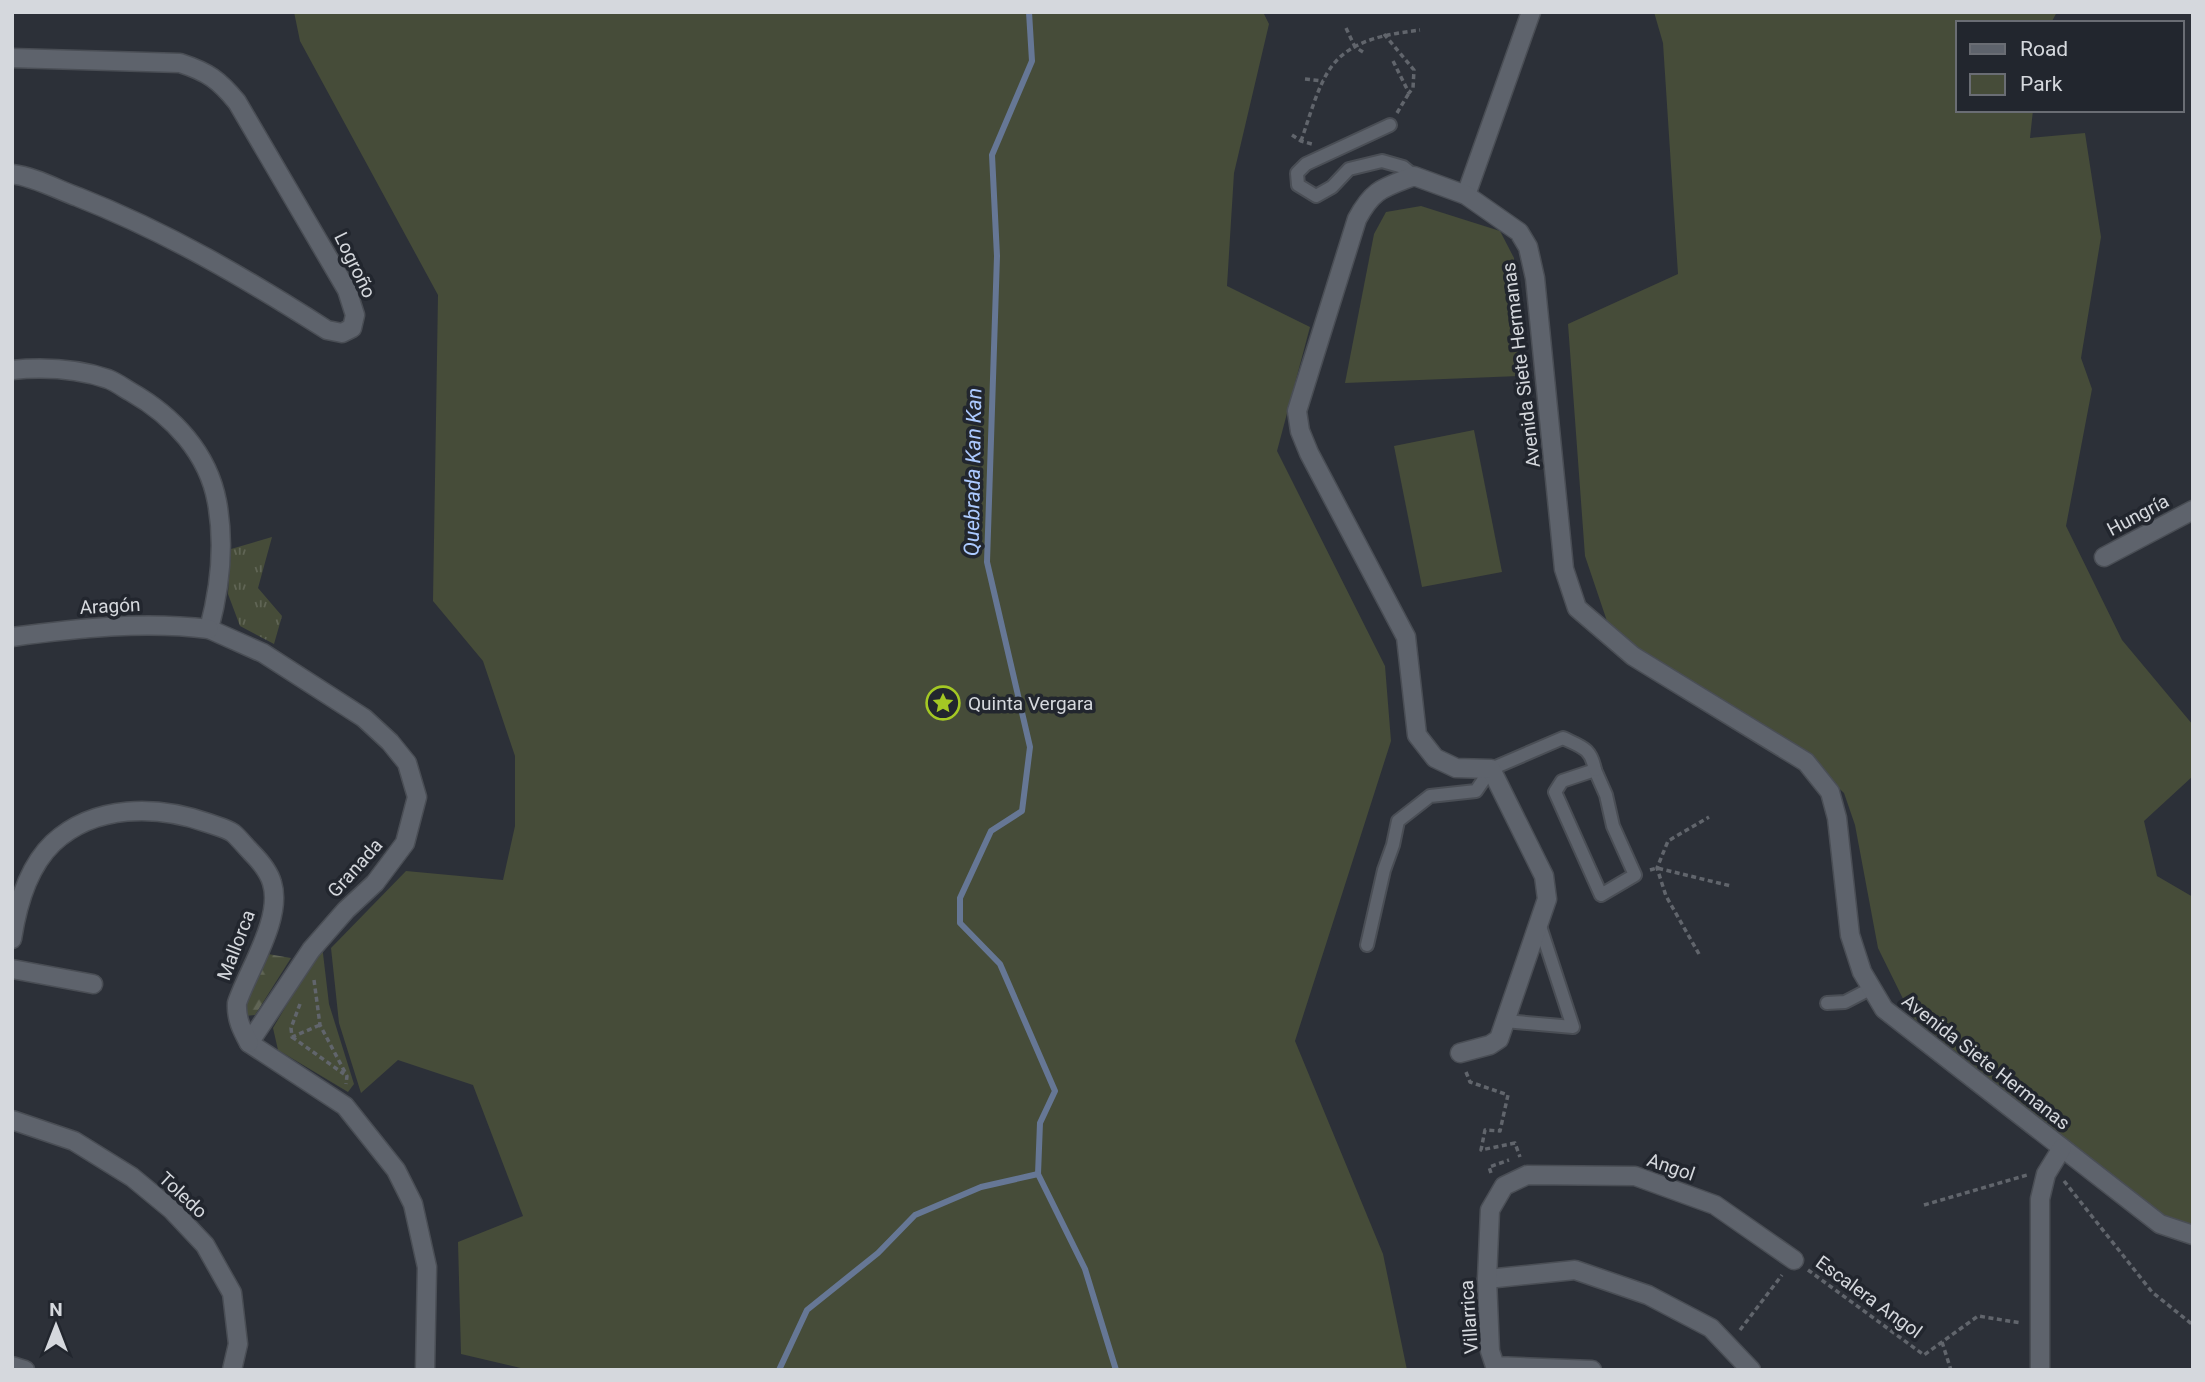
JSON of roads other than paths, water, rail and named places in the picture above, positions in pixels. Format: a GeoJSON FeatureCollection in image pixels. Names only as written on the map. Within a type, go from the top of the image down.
{"type":"FeatureCollection","features":[{"type":"Feature","properties":{"kind":"street"},"geometry":{"type":"LineString","coordinates":[[1466,195],[1531,12]]}},
{"type":"Feature","properties":{"kind":"street","name":"Logroño"},"geometry":{"type":"LineString","coordinates":[[12,58],[180,63],[201,69],[220,81],[237,102],[347,290],[355,315],[352,328],[342,333],[327,330],[173,238],[31,178],[12,174]]}},
{"type":"Feature","properties":{"kind":"street"},"geometry":{"type":"LineString","coordinates":[[1413,176],[1380,189],[1367,200],[1357,219],[1297,411],[1300,431],[1406,637],[1417,735],[1435,758],[1455,768],[1491,769],[1544,876],[1547,899],[1499,1039],[1490,1045],[1460,1053]]}},
{"type":"Feature","properties":{"kind":"street","name":"Avenida Siete Hermanas"},"geometry":{"type":"LineString","coordinates":[[1413,176],[1466,195],[1519,232],[1528,247],[1535,278],[1564,569],[1577,608],[1633,656],[1806,762],[1830,792],[1837,818],[1850,935],[1862,972],[1884,1009],[2160,1224],[2193,1235]]}},
{"type":"Feature","properties":{"kind":"street"},"geometry":{"type":"LineString","coordinates":[[12,370],[59,369],[109,379],[157,407],[187,437],[205,466],[217,502],[221,554],[218,596],[209,629]]}},
{"type":"Feature","properties":{"kind":"street","name":"Hungría"},"geometry":{"type":"LineString","coordinates":[[2104,557],[2193,510]]}},
{"type":"Feature","properties":{"kind":"street","name":"Aragón"},"geometry":{"type":"LineString","coordinates":[[12,637],[64,630],[170,624],[209,629]]}},
{"type":"Feature","properties":{"kind":"street","name":"Granada"},"geometry":{"type":"LineString","coordinates":[[209,629],[263,653],[353,710],[390,742],[408,763],[417,797],[405,843],[375,883],[311,950],[249,1043]]}},
{"type":"Feature","properties":{"kind":"street","name":"Mallorca"},"geometry":{"type":"LineString","coordinates":[[12,939],[16,909],[36,865],[52,844],[71,830],[95,818],[127,811],[159,811],[196,819],[231,832],[259,860],[272,883],[272,913],[262,946],[237,1003],[236,1012],[240,1027],[249,1043]]}},
{"type":"Feature","properties":{"kind":"street"},"geometry":{"type":"LineString","coordinates":[[12,969],[93,984]]}},
{"type":"Feature","properties":{"kind":"street"},"geometry":{"type":"LineString","coordinates":[[249,1043],[345,1107],[396,1171],[413,1204],[427,1267],[425,1370]]}},
{"type":"Feature","properties":{"kind":"street","name":"Toledo"},"geometry":{"type":"LineString","coordinates":[[12,1120],[74,1141],[132,1177],[172,1210],[205,1245],[232,1293],[238,1344],[232,1370]]}},
{"type":"Feature","properties":{"kind":"street"},"geometry":{"type":"LineString","coordinates":[[2040,1370],[2040,1199],[2046,1174],[2062,1148]]}},
{"type":"Feature","properties":{"kind":"street","name":"Angol"},"geometry":{"type":"LineString","coordinates":[[1490,1210],[1504,1186],[1527,1175],[1635,1176],[1715,1205],[1794,1260]]}},
{"type":"Feature","properties":{"kind":"street","name":"Villarrica"},"geometry":{"type":"LineString","coordinates":[[1490,1210],[1487,1279],[1490,1350],[1495,1366],[1592,1370]]}},
{"type":"Feature","properties":{"kind":"street"},"geometry":{"type":"LineString","coordinates":[[1487,1279],[1574,1270],[1648,1296],[1711,1328],[1751,1370]]}},
{"type":"Feature","properties":{"kind":"street"},"geometry":{"type":"LineString","coordinates":[[12,1366],[25,1370]]}},
{"type":"Feature","properties":{"kind":"lane"},"geometry":{"type":"LineString","coordinates":[[1390,125],[1306,164],[1297,173],[1298,185],[1317,196],[1332,187],[1349,169],[1382,161],[1403,167],[1413,176]]}},
{"type":"Feature","properties":{"kind":"lane"},"geometry":{"type":"LineString","coordinates":[[1367,945],[1398,821],[1430,796],[1476,791],[1491,769],[1563,738],[1587,750],[1593,758],[1613,826],[1635,875],[1601,895],[1555,792],[1562,781],[1595,770]]}},
{"type":"Feature","properties":{"kind":"lane"},"geometry":{"type":"LineString","coordinates":[[1505,1021],[1573,1027],[1539,923]]}},
{"type":"Feature","properties":{"kind":"lane"},"geometry":{"type":"LineString","coordinates":[[1827,1003],[1844,1002],[1872,988]]}},
{"type":"Feature","properties":{"kind":"waterway","name":"Quebrada Kan Kan"},"geometry":{"type":"LineString","coordinates":[[1029,12],[1032,61],[992,155],[997,256],[987,562],[1030,747],[1022,811],[991,831],[960,898],[960,923],[1000,964],[1055,1091],[1040,1123],[1038,1174],[1085,1269],[1116,1370]]}},
{"type":"Feature","properties":{"kind":"waterway"},"geometry":{"type":"LineString","coordinates":[[779,1370],[807,1310],[878,1253],[915,1215],[981,1187],[1038,1174]]}},
{"type":"Feature","properties":{"kind":"place","name":"Quinta Vergara"},"geometry":{"type":"Point","coordinates":[943,703]}}]}
